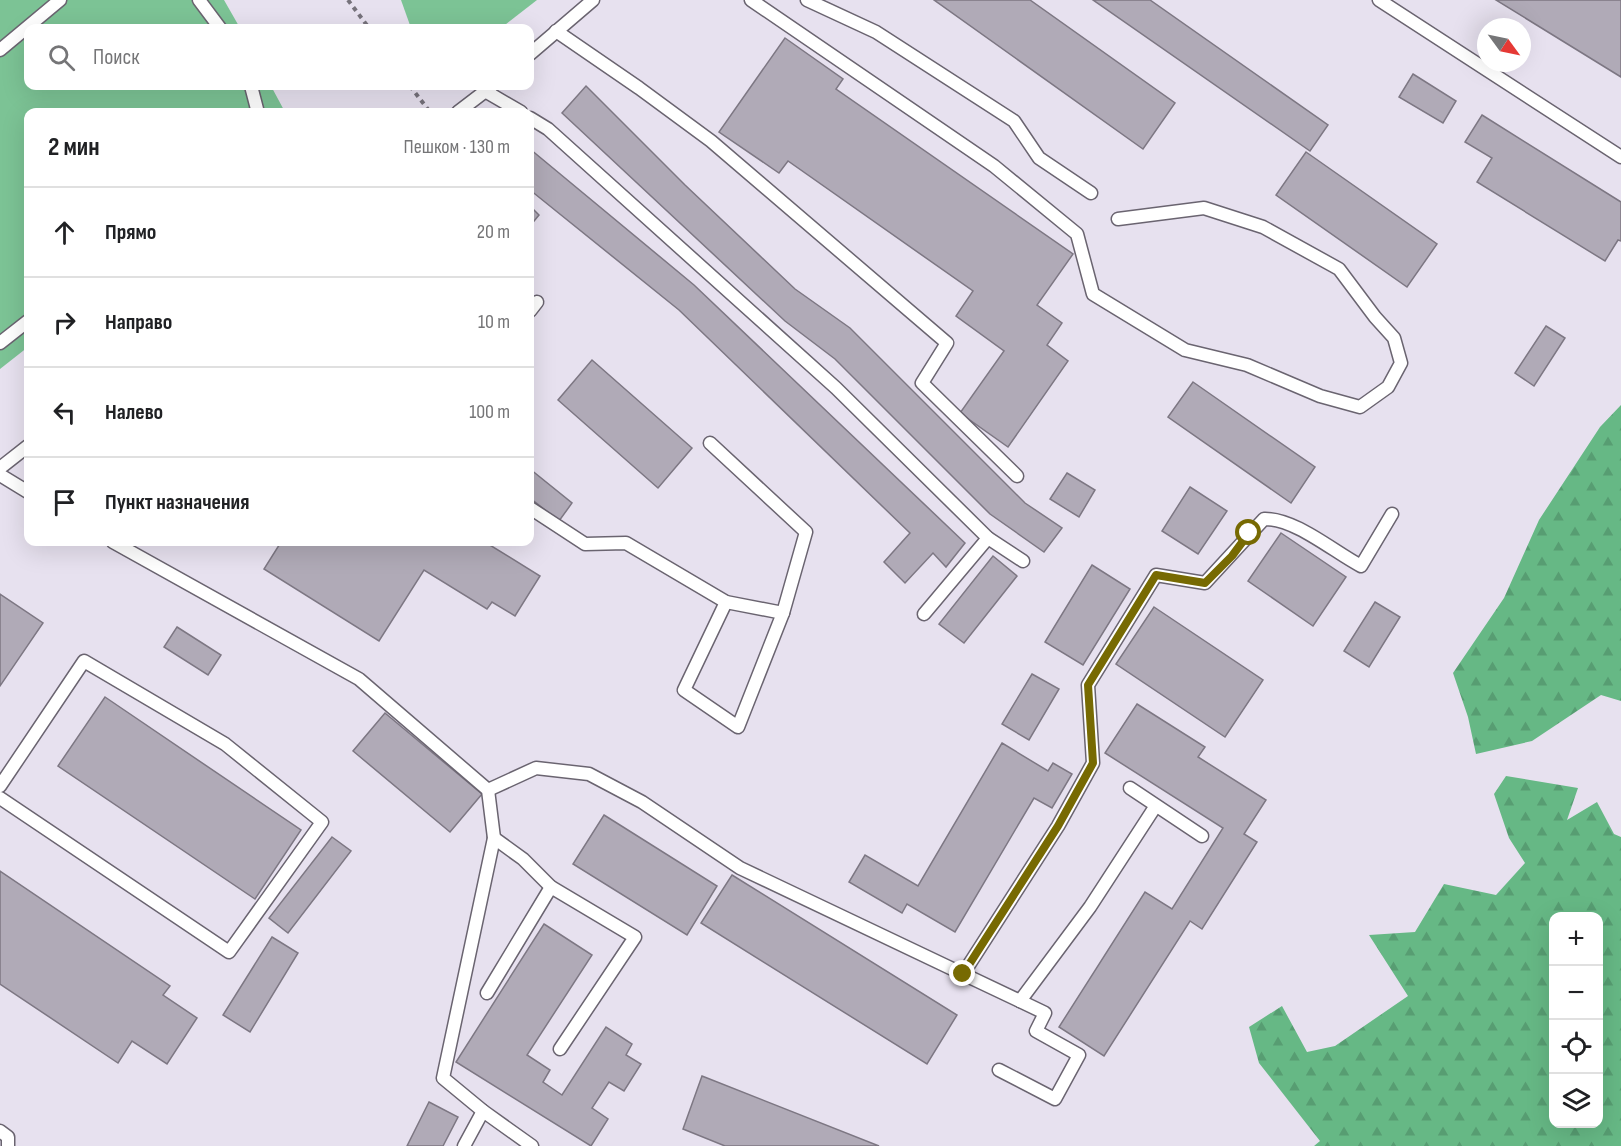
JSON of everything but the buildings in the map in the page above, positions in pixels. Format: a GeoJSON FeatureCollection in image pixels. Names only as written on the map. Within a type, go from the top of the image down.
{"type":"FeatureCollection","features":[{"type":"Feature","properties":{"kind":"lane"},"geometry":{"type":"LineString","coordinates":[[31,24],[60,0]]}},
{"type":"Feature","properties":{"kind":"lane"},"geometry":{"type":"LineString","coordinates":[[199,0],[217,24]]}},
{"type":"Feature","properties":{"kind":"lane"},"geometry":{"type":"LineString","coordinates":[[534,50],[593,0]]}},
{"type":"Feature","properties":{"kind":"lane"},"geometry":{"type":"LineString","coordinates":[[751,0],[994,166],[1077,234],[1093,294],[1185,350],[1247,365],[1320,396],[1360,406],[1388,387],[1401,363],[1394,338],[1339,269],[1263,227],[1204,208],[1118,219]]}},
{"type":"Feature","properties":{"kind":"lane"},"geometry":{"type":"LineString","coordinates":[[807,0],[876,32],[1014,122],[1038,158],[1091,193]]}},
{"type":"Feature","properties":{"kind":"lane"},"geometry":{"type":"LineString","coordinates":[[1379,0],[1621,157]]}},
{"type":"Feature","properties":{"kind":"lane"},"geometry":{"type":"LineString","coordinates":[[0,50],[24,30]]}},
{"type":"Feature","properties":{"kind":"lane"},"geometry":{"type":"LineString","coordinates":[[556,31],[711,141],[947,343],[922,383],[1017,476]]}},
{"type":"Feature","properties":{"kind":"lane"},"geometry":{"type":"LineString","coordinates":[[252,90],[257,108]]}},
{"type":"Feature","properties":{"kind":"lane"},"geometry":{"type":"LineString","coordinates":[[463,108],[486,90]]}},
{"type":"Feature","properties":{"kind":"lane"},"geometry":{"type":"LineString","coordinates":[[491,90],[516,108]]}},
{"type":"Feature","properties":{"kind":"lane"},"geometry":{"type":"LineString","coordinates":[[534,120],[548,129],[836,388],[988,538],[1023,561]]}},
{"type":"Feature","properties":{"kind":"lane"},"geometry":{"type":"LineString","coordinates":[[0,344],[24,324]]}},
{"type":"Feature","properties":{"kind":"lane"},"geometry":{"type":"LineString","coordinates":[[710,443],[806,532],[783,613],[738,727],[684,690],[726,602]]}},
{"type":"Feature","properties":{"kind":"lane"},"geometry":{"type":"LineString","coordinates":[[0,468],[24,449]]}},
{"type":"Feature","properties":{"kind":"lane"},"geometry":{"type":"LineString","coordinates":[[0,475],[24,490]]}},
{"type":"Feature","properties":{"kind":"lane"},"geometry":{"type":"LineString","coordinates":[[534,511],[585,544],[626,543],[726,602],[783,613]]}},
{"type":"Feature","properties":{"kind":"lane"},"geometry":{"type":"LineString","coordinates":[[963,974],[1058,826],[1093,763],[1088,685],[1156,575],[1205,583],[1264,519],[1276,519],[1300,530],[1361,566],[1392,514]]}},
{"type":"Feature","properties":{"kind":"lane"},"geometry":{"type":"LineString","coordinates":[[924,614],[988,538]]}},
{"type":"Feature","properties":{"kind":"lane"},"geometry":{"type":"LineString","coordinates":[[120,546],[359,679],[488,790],[494,838],[443,1078],[483,1111],[532,1146]]}},
{"type":"Feature","properties":{"kind":"lane"},"geometry":{"type":"LineString","coordinates":[[0,786],[84,661],[225,744],[322,822],[229,951],[0,798]]}},
{"type":"Feature","properties":{"kind":"lane"},"geometry":{"type":"LineString","coordinates":[[488,790],[536,768],[589,774],[642,802],[740,868],[1044,1013],[1036,1031],[1080,1055],[1056,1099],[999,1070]]}},
{"type":"Feature","properties":{"kind":"lane"},"geometry":{"type":"LineString","coordinates":[[1130,789],[1202,836]]}},
{"type":"Feature","properties":{"kind":"lane"},"geometry":{"type":"LineString","coordinates":[[1020,1001],[1090,908],[1155,807]]}},
{"type":"Feature","properties":{"kind":"lane"},"geometry":{"type":"LineString","coordinates":[[494,838],[523,859],[550,887],[635,936],[560,1049]]}},
{"type":"Feature","properties":{"kind":"lane"},"geometry":{"type":"LineString","coordinates":[[487,993],[550,887]]}},
{"type":"Feature","properties":{"kind":"lane"},"geometry":{"type":"LineString","coordinates":[[464,1146],[483,1111]]}},
{"type":"Feature","properties":{"kind":"lane"},"geometry":{"type":"LineString","coordinates":[[0,1131],[9,1137],[8,1146]]}},
{"type":"Feature","properties":{"kind":"path"},"geometry":{"type":"LineString","coordinates":[[348,0],[366,24]]}},
{"type":"Feature","properties":{"kind":"path"},"geometry":{"type":"LineString","coordinates":[[414,90],[427,108]]}},
{"type":"Feature","properties":{"kind":"green space"},"geometry":{"type":"Polygon","coordinates":[[[0,0],[224,0],[238,24],[24,24],[24,90],[273,90],[283,108],[24,108],[24,350],[0,369],[0,0]]]}},
{"type":"Feature","properties":{"kind":"green space"},"geometry":{"type":"Polygon","coordinates":[[[401,0],[537,0],[506,24],[410,24],[401,0]]]}},
{"type":"Feature","properties":{"kind":"green space"},"geometry":{"type":"Polygon","coordinates":[[[1621,405],[1621,701],[1601,695],[1532,741],[1476,754],[1468,717],[1453,673],[1504,598],[1539,520],[1600,427],[1621,405]]]}},
{"type":"Feature","properties":{"kind":"green space"},"geometry":{"type":"Polygon","coordinates":[[[1506,776],[1578,788],[1567,820],[1597,802],[1614,834],[1621,837],[1621,1146],[1314,1146],[1320,1141],[1259,1063],[1249,1027],[1282,1006],[1307,1052],[1335,1046],[1408,996],[1369,935],[1415,932],[1444,884],[1496,895],[1525,863],[1509,838],[1494,794],[1506,776]]]}},
{"type":"Feature","properties":{"kind":"route"},"geometry":{"type":"LineString","coordinates":[[963,974],[1058,826],[1093,763],[1088,685],[1156,575],[1205,583],[1232,556],[1249,533]]}}]}
